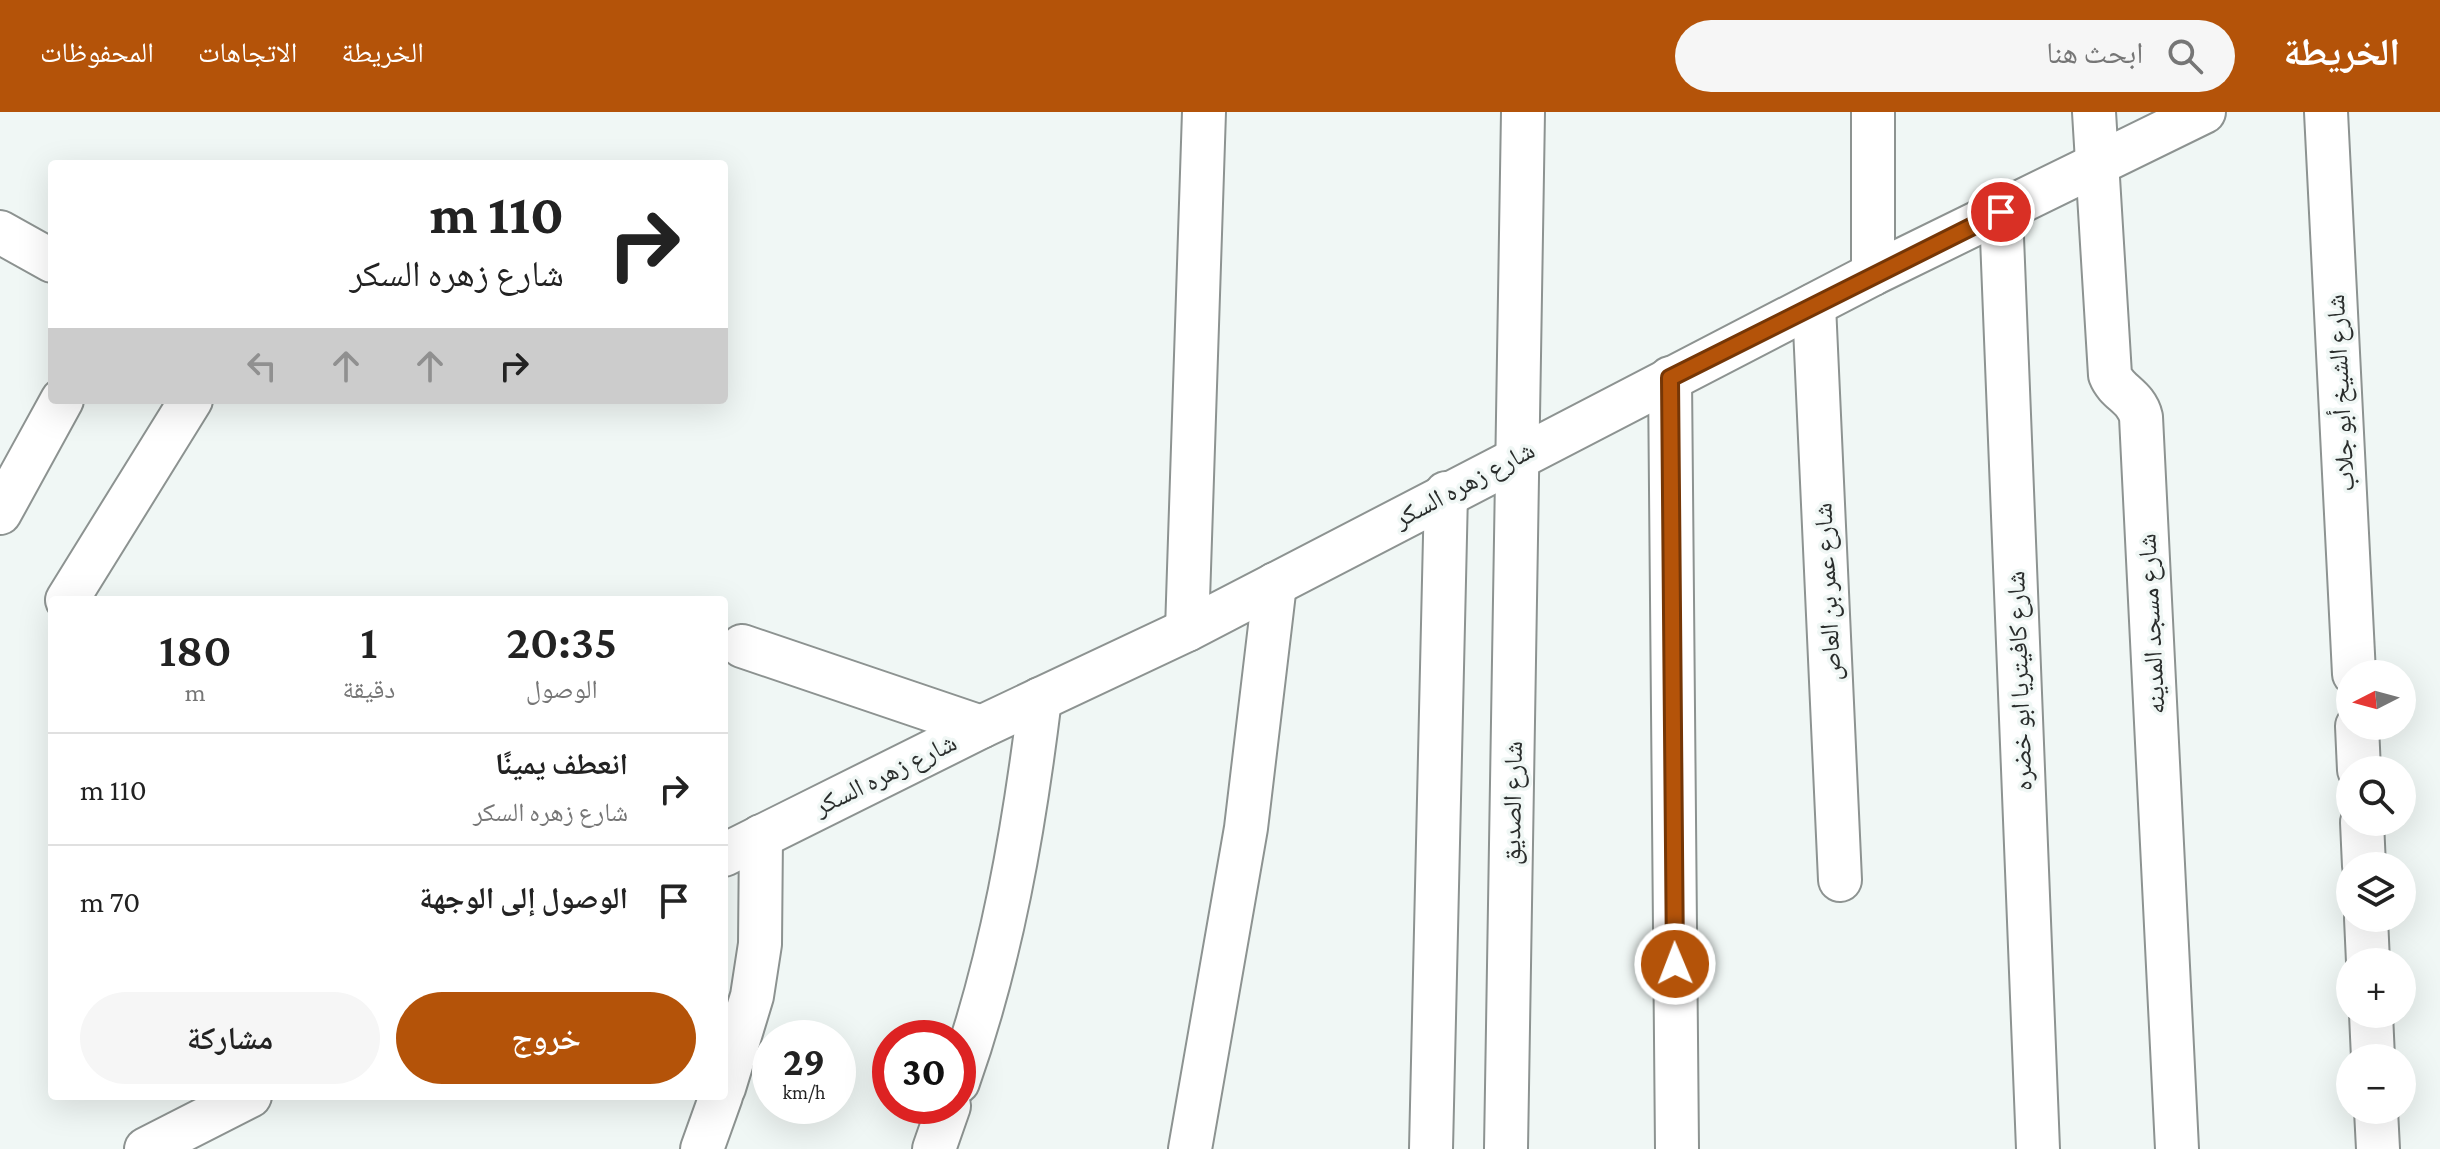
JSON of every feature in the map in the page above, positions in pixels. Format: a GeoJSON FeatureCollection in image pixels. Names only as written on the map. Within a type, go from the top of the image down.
{"type":"FeatureCollection","features":[{"type":"Feature","properties":{"kind":"street"},"geometry":{"type":"LineString","coordinates":[[1187,630],[1204,112]]}},
{"type":"Feature","properties":{"kind":"street","name":"شارع الصديق"},"geometry":{"type":"LineString","coordinates":[[1506,1149],[1523,112]]}},
{"type":"Feature","properties":{"kind":"street"},"geometry":{"type":"LineString","coordinates":[[1873,112],[1873,274]]}},
{"type":"Feature","properties":{"kind":"street","name":"شارع مسجد المدينه"},"geometry":{"type":"LineString","coordinates":[[2094,112],[2110,375],[2117,387],[2137,404],[2141,417],[2177,1149]]}},
{"type":"Feature","properties":{"kind":"street","name":"شارع زهره السكر"},"geometry":{"type":"LineString","coordinates":[[728,853],[981,727],[1187,630],[1517,456],[1873,274],[2204,112]]}},
{"type":"Feature","properties":{"kind":"street","name":"شارع الشيخ أبو جلاب"},"geometry":{"type":"LineString","coordinates":[[2326,112],[2353,660]]}},
{"type":"Feature","properties":{"kind":"street","name":"شارع كافيتريا ابو خضره"},"geometry":{"type":"LineString","coordinates":[[2001,212],[2038,1149]]}},
{"type":"Feature","properties":{"kind":"street"},"geometry":{"type":"LineString","coordinates":[[0,232],[48,259]]}},
{"type":"Feature","properties":{"kind":"street","name":"شارع عمر بن العاص"},"geometry":{"type":"LineString","coordinates":[[1814,305],[1840,880]]}},
{"type":"Feature","properties":{"kind":"street"},"geometry":{"type":"LineString","coordinates":[[1670,378],[1677,1149]]}},
{"type":"Feature","properties":{"kind":"street"},"geometry":{"type":"LineString","coordinates":[[0,513],[60,404]]}},
{"type":"Feature","properties":{"kind":"street"},"geometry":{"type":"LineString","coordinates":[[69,596],[189,404]]}},
{"type":"Feature","properties":{"kind":"street"},"geometry":{"type":"LineString","coordinates":[[1431,1149],[1446,493]]}},
{"type":"Feature","properties":{"kind":"street"},"geometry":{"type":"LineString","coordinates":[[1190,1149],[1246,828],[1275,584]]}},
{"type":"Feature","properties":{"kind":"street"},"geometry":{"type":"LineString","coordinates":[[742,646],[981,727]]}},
{"type":"Feature","properties":{"kind":"street"},"geometry":{"type":"LineString","coordinates":[[976,1023],[1000,944],[1029,785],[1040,699]]}},
{"type":"Feature","properties":{"kind":"street"},"geometry":{"type":"LineString","coordinates":[[728,1075],[752,996],[760,944],[761,836]]}},
{"type":"Feature","properties":{"kind":"street"},"geometry":{"type":"LineString","coordinates":[[146,1149],[242,1100]]}},
{"type":"Feature","properties":{"kind":"street"},"geometry":{"type":"LineString","coordinates":[[702,1149],[720,1100]]}},
{"type":"Feature","properties":{"kind":"street"},"geometry":{"type":"LineString","coordinates":[[934,1149],[943,1124]]}},
{"type":"Feature","properties":{"kind":"street"},"geometry":{"type":"LineString","coordinates":[[2377,1124],[2378,1149]]}},
{"type":"Feature","properties":{"kind":"route"},"geometry":{"type":"LineString","coordinates":[[1675,964],[1670,378],[2001,212]]}}]}
